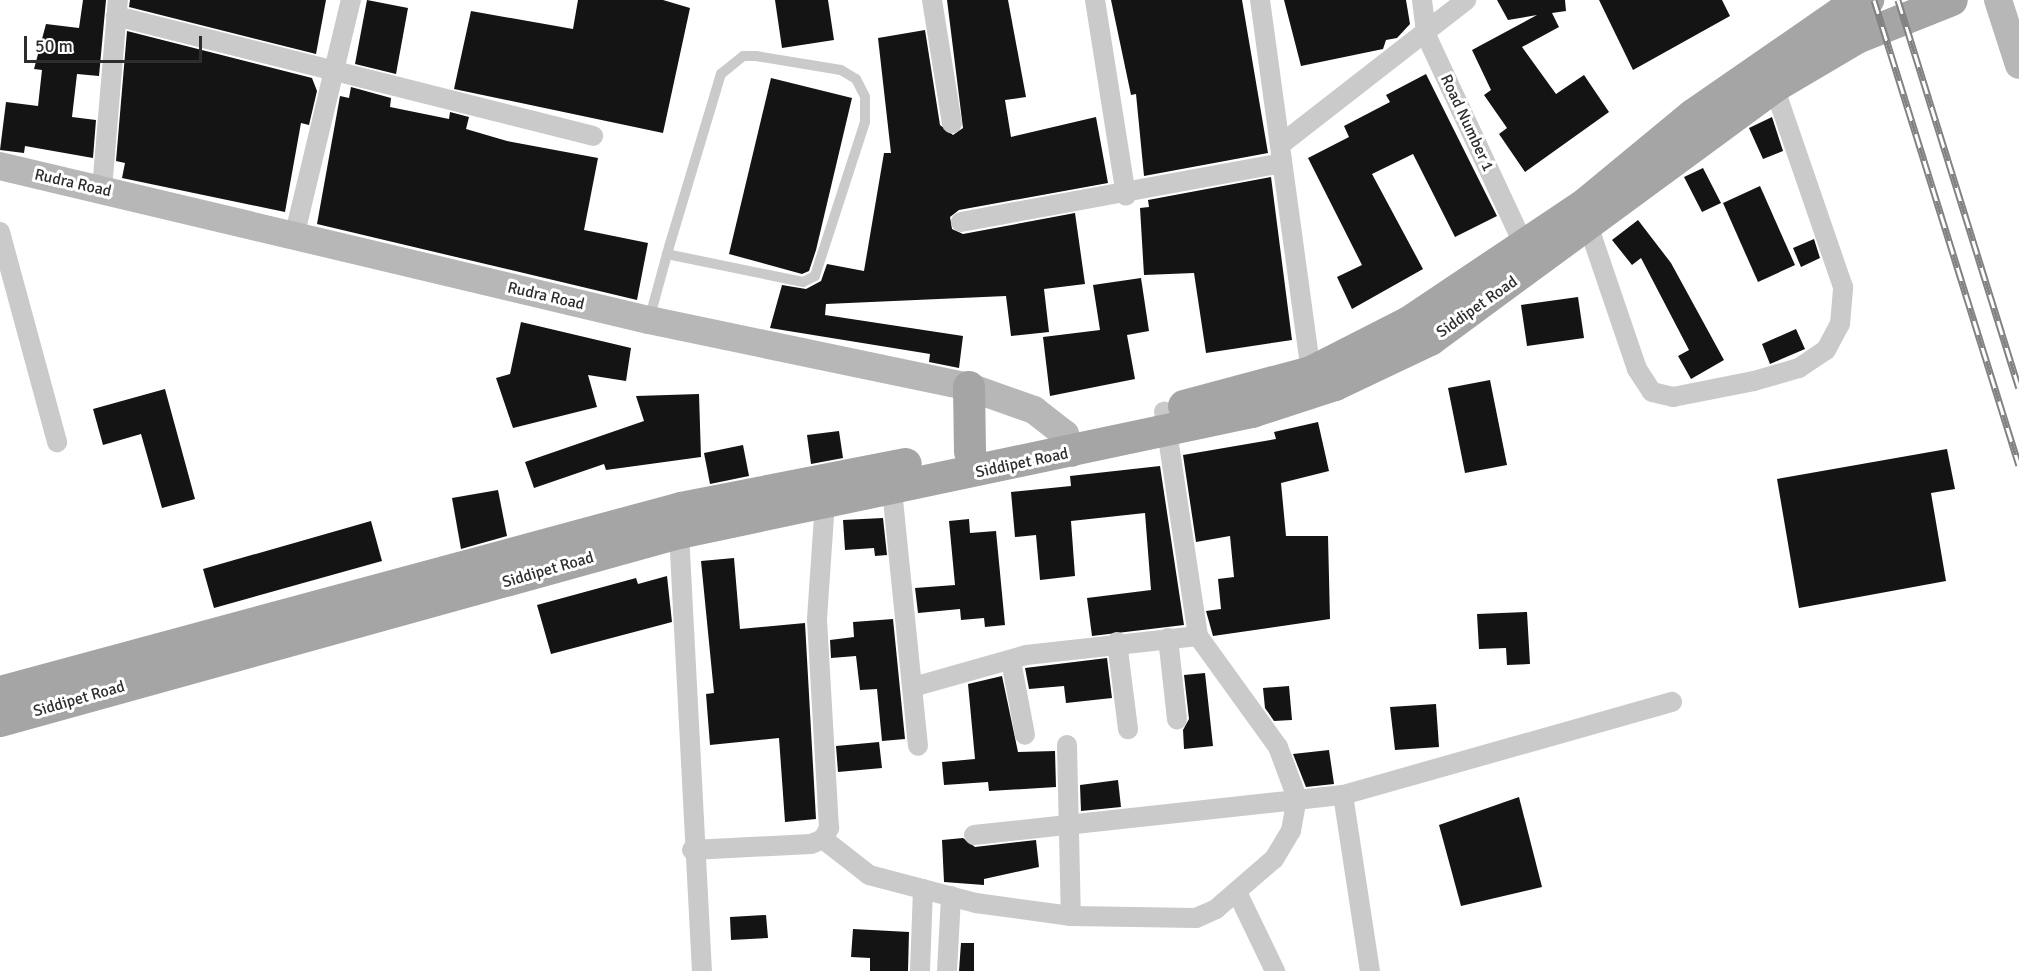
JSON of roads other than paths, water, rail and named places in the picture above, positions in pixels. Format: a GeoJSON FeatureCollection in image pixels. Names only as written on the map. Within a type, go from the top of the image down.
{"type":"FeatureCollection","features":[{"type":"Feature","properties":{"kind":"main road","name":"Siddipet Road"},"geometry":{"type":"LineString","coordinates":[[0,722],[679,533],[892,489],[1068,443],[1165,421],[1311,372],[1409,322],[1523,243],[1585,204],[1693,115],[1842,12],[1868,0]]}},
{"type":"Feature","properties":{"kind":"main road","name":"Siddipet Road"},"geometry":{"type":"LineString","coordinates":[[1165,421],[1252,412],[1335,385],[1430,340],[1589,228],[1774,87],[1857,38],[1952,0]]}},
{"type":"Feature","properties":{"kind":"main road"},"geometry":{"type":"LineString","coordinates":[[1998,0],[2019,65]]}},
{"type":"Feature","properties":{"kind":"main road","name":"Rudra Road"},"geometry":{"type":"LineString","coordinates":[[0,166],[649,320],[969,387],[1034,410],[1068,443]]}},
{"type":"Feature","properties":{"kind":"main road"},"geometry":{"type":"LineString","coordinates":[[969,387],[970,452]]}},
{"type":"Feature","properties":{"kind":"main road","name":"Siddipet Road"},"geometry":{"type":"LineString","coordinates":[[0,692],[681,508],[970,452],[1068,443]]}},
{"type":"Feature","properties":{"kind":"street"},"geometry":{"type":"LineString","coordinates":[[294,237],[331,72],[351,0]]}},
{"type":"Feature","properties":{"kind":"street"},"geometry":{"type":"LineString","coordinates":[[932,0],[952,123]]}},
{"type":"Feature","properties":{"kind":"street"},"geometry":{"type":"LineString","coordinates":[[1095,0],[1126,196]]}},
{"type":"Feature","properties":{"kind":"street"},"geometry":{"type":"LineString","coordinates":[[1260,0],[1311,372]]}},
{"type":"Feature","properties":{"kind":"street","name":"Road Number 1"},"geometry":{"type":"LineString","coordinates":[[1422,0],[1426,35],[1523,243]]}},
{"type":"Feature","properties":{"kind":"street"},"geometry":{"type":"LineString","coordinates":[[961,222],[1126,196],[1281,154],[1466,0]]}},
{"type":"Feature","properties":{"kind":"street"},"geometry":{"type":"LineString","coordinates":[[102,189],[117,8],[331,72],[593,136]]}},
{"type":"Feature","properties":{"kind":"street"},"geometry":{"type":"LineString","coordinates":[[1589,228],[1637,369],[1652,392],[1673,397],[1754,381],[1799,368],[1826,350],[1840,324],[1843,287],[1774,87]]}},
{"type":"Feature","properties":{"kind":"street"},"geometry":{"type":"LineString","coordinates":[[0,232],[57,442]]}},
{"type":"Feature","properties":{"kind":"street"},"geometry":{"type":"LineString","coordinates":[[692,850],[823,839],[868,875],[951,896],[1071,916],[1196,918],[1237,892],[1275,859],[1291,831],[1297,798],[1278,747],[1198,636],[1165,421]]}},
{"type":"Feature","properties":{"kind":"street"},"geometry":{"type":"LineString","coordinates":[[892,489],[918,746]]}},
{"type":"Feature","properties":{"kind":"street"},"geometry":{"type":"LineString","coordinates":[[823,839],[828,828],[817,619],[825,503]]}},
{"type":"Feature","properties":{"kind":"street"},"geometry":{"type":"LineString","coordinates":[[679,533],[691,693],[692,850],[702,971]]}},
{"type":"Feature","properties":{"kind":"street"},"geometry":{"type":"LineString","coordinates":[[913,687],[936,676],[1117,642],[1198,636]]}},
{"type":"Feature","properties":{"kind":"street"},"geometry":{"type":"LineString","coordinates":[[1168,638],[1177,720]]}},
{"type":"Feature","properties":{"kind":"street"},"geometry":{"type":"LineString","coordinates":[[1117,642],[1128,729]]}},
{"type":"Feature","properties":{"kind":"street"},"geometry":{"type":"LineString","coordinates":[[1011,661],[1025,735]]}},
{"type":"Feature","properties":{"kind":"street"},"geometry":{"type":"LineString","coordinates":[[974,835],[1297,798],[1343,795],[1672,702]]}},
{"type":"Feature","properties":{"kind":"street"},"geometry":{"type":"LineString","coordinates":[[1067,745],[1071,916]]}},
{"type":"Feature","properties":{"kind":"street"},"geometry":{"type":"LineString","coordinates":[[1343,795],[1370,971]]}},
{"type":"Feature","properties":{"kind":"street"},"geometry":{"type":"LineString","coordinates":[[920,971],[923,889]]}},
{"type":"Feature","properties":{"kind":"street"},"geometry":{"type":"LineString","coordinates":[[1237,892],[1275,971]]}},
{"type":"Feature","properties":{"kind":"street"},"geometry":{"type":"LineString","coordinates":[[947,971],[951,896]]}},
{"type":"Feature","properties":{"kind":"lane"},"geometry":{"type":"LineString","coordinates":[[649,320],[667,254],[722,74],[730,64],[756,56],[841,70],[856,79],[865,97],[865,122],[815,276],[802,282],[667,254]]}},
{"type":"Feature","properties":{"kind":"railway"},"geometry":{"type":"LineString","coordinates":[[1874,0],[2019,465]]}},
{"type":"Feature","properties":{"kind":"railway"},"geometry":{"type":"LineString","coordinates":[[1898,0],[2019,388]]}}]}
